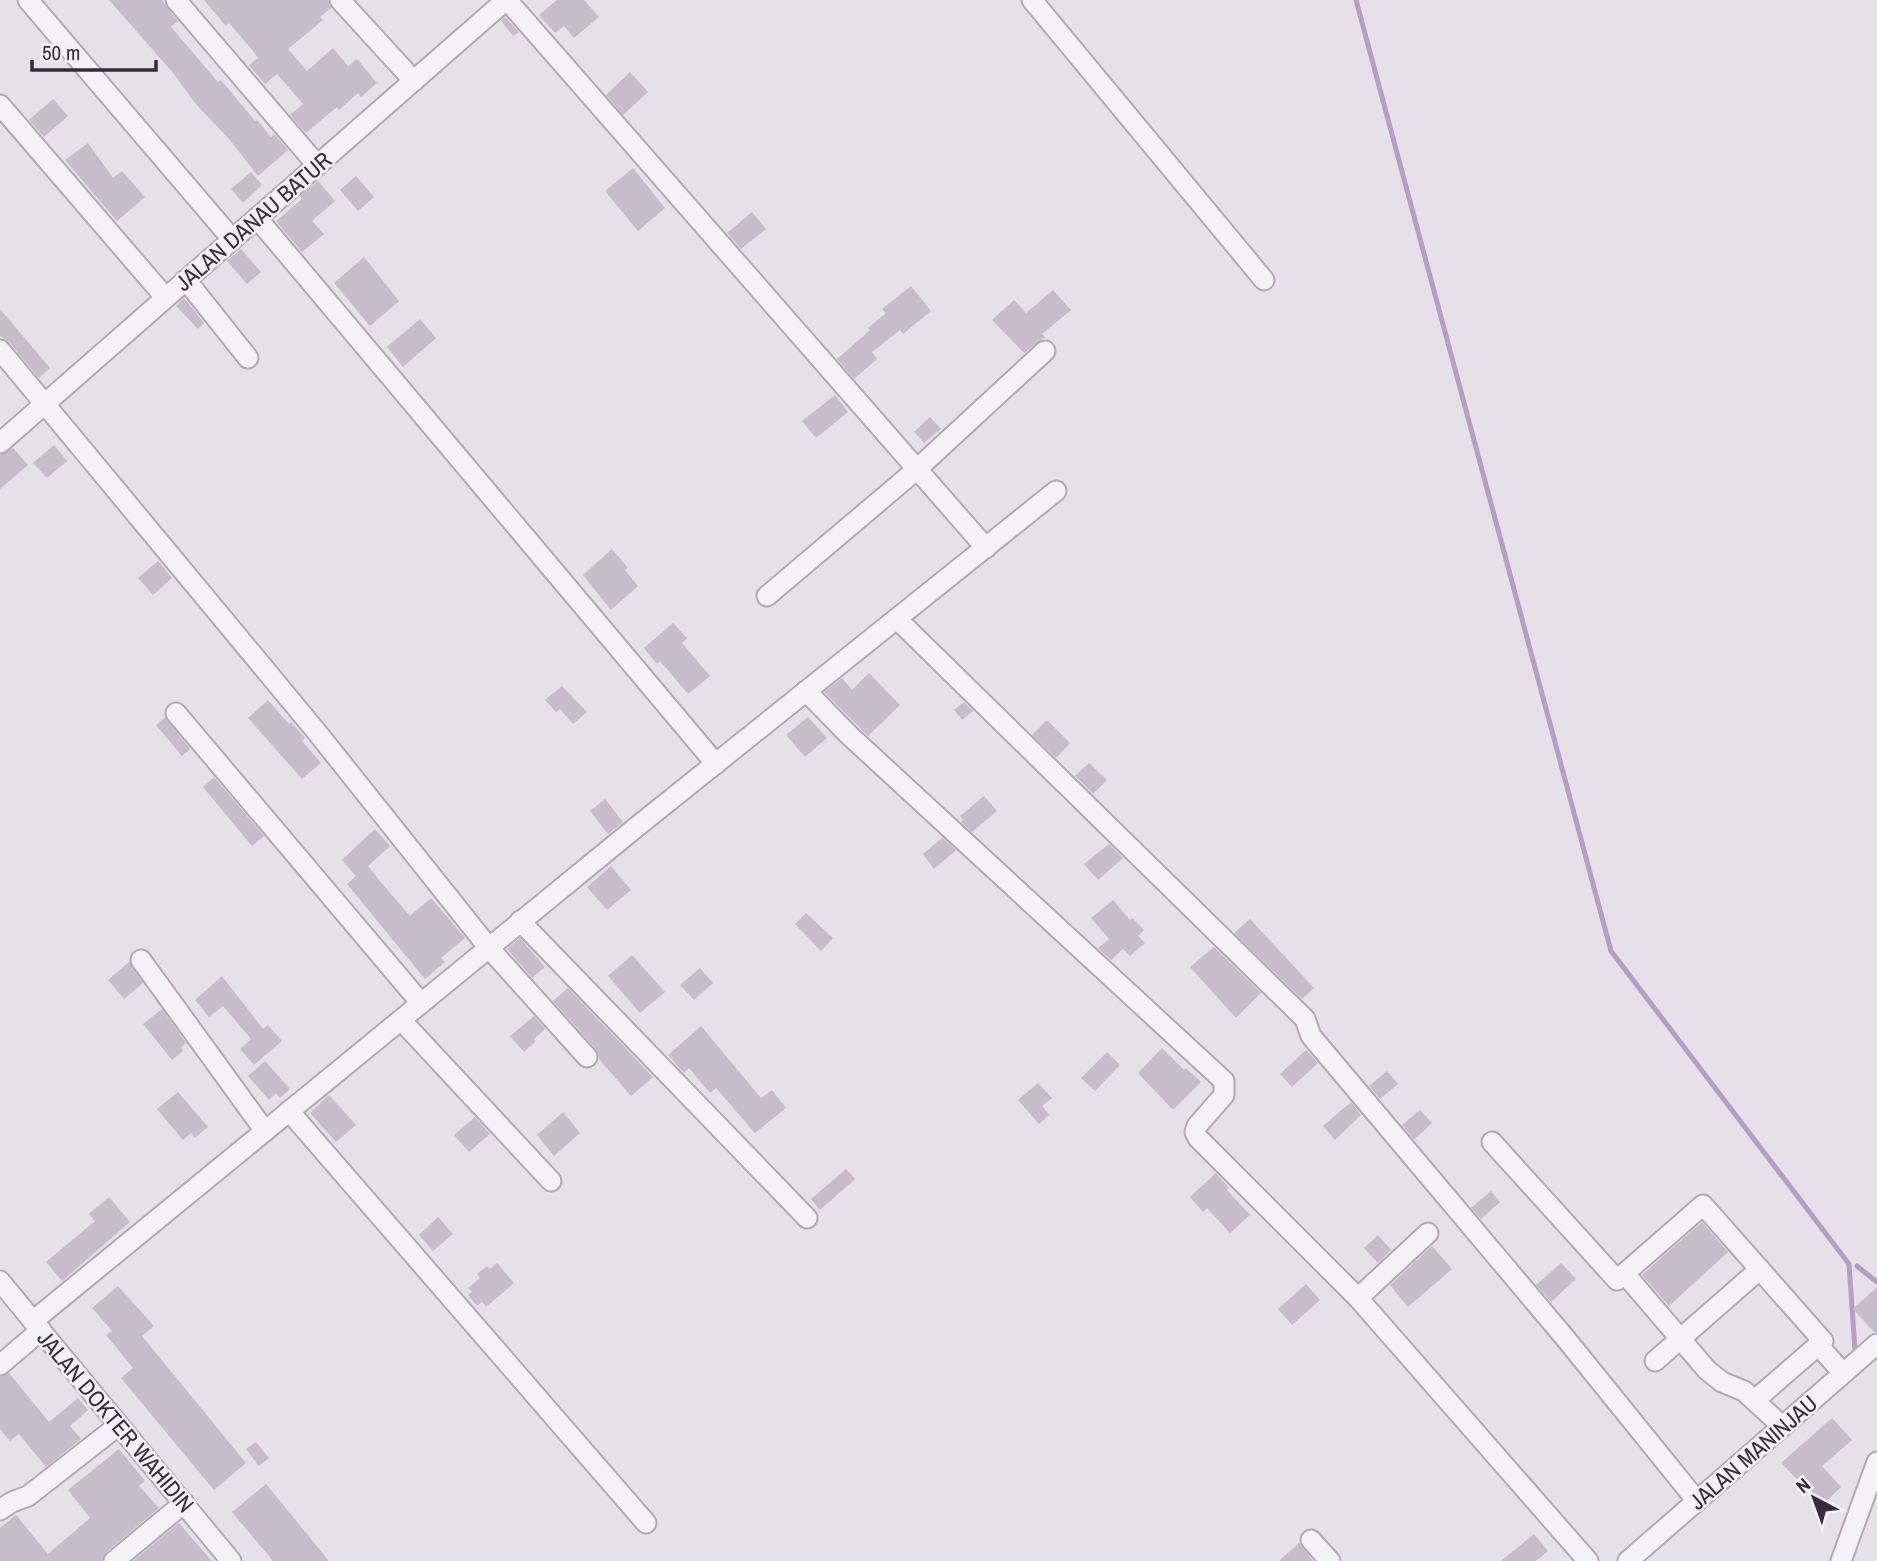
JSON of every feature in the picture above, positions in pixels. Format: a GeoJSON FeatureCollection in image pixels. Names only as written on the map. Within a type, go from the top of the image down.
{"type":"FeatureCollection","features":[{"type":"Feature","properties":{"kind":"street"},"geometry":{"type":"LineString","coordinates":[[28,0],[232,239]]}},
{"type":"Feature","properties":{"kind":"street"},"geometry":{"type":"LineString","coordinates":[[176,0],[317,165]]}},
{"type":"Feature","properties":{"kind":"street"},"geometry":{"type":"LineString","coordinates":[[340,0],[414,81]]}},
{"type":"Feature","properties":{"kind":"street"},"geometry":{"type":"LineString","coordinates":[[506,0],[986,548]]}},
{"type":"Feature","properties":{"kind":"street","name":"JALAN DANAU BATUR"},"geometry":{"type":"LineString","coordinates":[[0,443],[414,81],[485,7],[506,0]]}},
{"type":"Feature","properties":{"kind":"street"},"geometry":{"type":"LineString","coordinates":[[1032,0],[1264,280]]}},
{"type":"Feature","properties":{"kind":"street"},"geometry":{"type":"LineString","coordinates":[[0,105],[165,298]]}},
{"type":"Feature","properties":{"kind":"street"},"geometry":{"type":"LineString","coordinates":[[257,218],[716,764]]}},
{"type":"Feature","properties":{"kind":"street"},"geometry":{"type":"LineString","coordinates":[[186,280],[248,358]]}},
{"type":"Feature","properties":{"kind":"street"},"geometry":{"type":"LineString","coordinates":[[0,350],[316,731],[489,948],[587,1058]]}},
{"type":"Feature","properties":{"kind":"street"},"geometry":{"type":"LineString","coordinates":[[767,596],[916,470],[1045,351]]}},
{"type":"Feature","properties":{"kind":"street"},"geometry":{"type":"LineString","coordinates":[[0,1365],[37,1326],[289,1111],[520,921],[1056,491]]}},
{"type":"Feature","properties":{"kind":"street"},"geometry":{"type":"LineString","coordinates":[[897,619],[1305,1019],[1311,1036],[1566,1339],[1697,1501]]}},
{"type":"Feature","properties":{"kind":"street"},"geometry":{"type":"LineString","coordinates":[[806,691],[849,735],[1224,1081],[1224,1095],[1197,1126],[1195,1132],[1198,1138],[1358,1298],[1588,1561]]}},
{"type":"Feature","properties":{"kind":"street"},"geometry":{"type":"LineString","coordinates":[[176,713],[421,1003]]}},
{"type":"Feature","properties":{"kind":"street"},"geometry":{"type":"LineString","coordinates":[[520,921],[807,1218]]}},
{"type":"Feature","properties":{"kind":"street"},"geometry":{"type":"LineString","coordinates":[[141,960],[265,1131]]}},
{"type":"Feature","properties":{"kind":"street"},"geometry":{"type":"LineString","coordinates":[[401,1020],[551,1181]]}},
{"type":"Feature","properties":{"kind":"street"},"geometry":{"type":"LineString","coordinates":[[289,1111],[646,1523]]}},
{"type":"Feature","properties":{"kind":"street"},"geometry":{"type":"LineString","coordinates":[[1492,1142],[1618,1280],[1703,1205],[1823,1341],[1755,1400]]}},
{"type":"Feature","properties":{"kind":"street"},"geometry":{"type":"LineString","coordinates":[[1358,1298],[1428,1233]]}},
{"type":"Feature","properties":{"kind":"street"},"geometry":{"type":"LineString","coordinates":[[1655,1361],[1760,1269]]}},
{"type":"Feature","properties":{"kind":"street"},"geometry":{"type":"LineString","coordinates":[[1625,1274],[1713,1375],[1744,1391],[1782,1426]]}},
{"type":"Feature","properties":{"kind":"street","name":"JALAN DOKTER WAHIDIN"},"geometry":{"type":"LineString","coordinates":[[0,1281],[231,1561]]}},
{"type":"Feature","properties":{"kind":"street"},"geometry":{"type":"LineString","coordinates":[[1818,1345],[1843,1373]]}},
{"type":"Feature","properties":{"kind":"street","name":"JALAN MANINJAU"},"geometry":{"type":"LineString","coordinates":[[1628,1561],[1875,1346]]}},
{"type":"Feature","properties":{"kind":"street"},"geometry":{"type":"LineString","coordinates":[[0,1510],[28,1496],[119,1425]]}},
{"type":"Feature","properties":{"kind":"street"},"geometry":{"type":"LineString","coordinates":[[1842,1560],[1877,1462]]}},
{"type":"Feature","properties":{"kind":"street"},"geometry":{"type":"LineString","coordinates":[[114,1561],[184,1503]]}},
{"type":"Feature","properties":{"kind":"street"},"geometry":{"type":"LineString","coordinates":[[1311,1540],[1330,1561]]}},
{"type":"Feature","properties":{"kind":"building"},"geometry":{"type":"Polygon","coordinates":[[[109,0],[162,0],[178,21],[171,27],[255,121],[257,120],[271,137],[274,134],[288,150],[258,176],[109,0]]]}},
{"type":"Feature","properties":{"kind":"building"},"geometry":{"type":"Polygon","coordinates":[[[204,0],[328,0],[331,8],[320,17],[323,20],[288,49],[307,71],[333,48],[348,66],[357,59],[377,83],[361,97],[358,93],[339,110],[337,107],[306,133],[290,115],[303,104],[277,74],[265,84],[249,65],[258,58],[253,51],[229,23],[226,26],[204,0]]]}},
{"type":"Feature","properties":{"kind":"building"},"geometry":{"type":"Polygon","coordinates":[[[557,0],[584,0],[599,17],[574,38],[564,26],[555,33],[539,15],[557,0]]]}},
{"type":"Feature","properties":{"kind":"building"},"geometry":{"type":"Polygon","coordinates":[[[505,17],[519,32],[513,36],[501,21],[505,17]]]}},
{"type":"Feature","properties":{"kind":"building"},"geometry":{"type":"Polygon","coordinates":[[[630,72],[648,92],[623,115],[606,95],[630,72]]]}},
{"type":"Feature","properties":{"kind":"building"},"geometry":{"type":"Polygon","coordinates":[[[53,99],[68,116],[44,137],[29,120],[53,99]]]}},
{"type":"Feature","properties":{"kind":"building"},"geometry":{"type":"Polygon","coordinates":[[[88,143],[113,178],[122,171],[145,197],[117,221],[65,160],[88,143]]]}},
{"type":"Feature","properties":{"kind":"building"},"geometry":{"type":"Polygon","coordinates":[[[633,168],[665,208],[638,231],[605,191],[633,168]]]}},
{"type":"Feature","properties":{"kind":"building"},"geometry":{"type":"Polygon","coordinates":[[[251,172],[262,185],[243,203],[231,189],[251,172]]]}},
{"type":"Feature","properties":{"kind":"building"},"geometry":{"type":"Polygon","coordinates":[[[356,176],[374,197],[358,211],[340,190],[356,176]]]}},
{"type":"Feature","properties":{"kind":"building"},"geometry":{"type":"Polygon","coordinates":[[[318,181],[335,201],[312,221],[324,234],[302,252],[276,221],[318,181]]]}},
{"type":"Feature","properties":{"kind":"building"},"geometry":{"type":"Polygon","coordinates":[[[752,212],[766,229],[741,249],[727,233],[752,212]]]}},
{"type":"Feature","properties":{"kind":"building"},"geometry":{"type":"Polygon","coordinates":[[[241,249],[261,272],[247,284],[227,261],[241,249]]]}},
{"type":"Feature","properties":{"kind":"building"},"geometry":{"type":"Polygon","coordinates":[[[364,257],[399,301],[370,326],[334,283],[364,257]]]}},
{"type":"Feature","properties":{"kind":"building"},"geometry":{"type":"Polygon","coordinates":[[[911,286],[931,311],[903,334],[900,330],[872,352],[877,359],[854,379],[837,359],[886,313],[882,309],[911,286]]]}},
{"type":"Feature","properties":{"kind":"building"},"geometry":{"type":"Polygon","coordinates":[[[1053,290],[1071,310],[1042,334],[1045,337],[1024,353],[992,320],[1014,300],[1026,313],[1053,290]]]}},
{"type":"Feature","properties":{"kind":"building"},"geometry":{"type":"Polygon","coordinates":[[[184,298],[204,323],[198,329],[176,306],[184,298]]]}},
{"type":"Feature","properties":{"kind":"building"},"geometry":{"type":"Polygon","coordinates":[[[0,309],[50,368],[39,378],[9,342],[0,336],[0,309]]]}},
{"type":"Feature","properties":{"kind":"building"},"geometry":{"type":"Polygon","coordinates":[[[420,319],[436,338],[403,367],[387,347],[420,319]]]}},
{"type":"Feature","properties":{"kind":"building"},"geometry":{"type":"Polygon","coordinates":[[[835,395],[848,412],[816,438],[802,421],[835,395]]]}},
{"type":"Feature","properties":{"kind":"building"},"geometry":{"type":"Polygon","coordinates":[[[930,417],[941,429],[924,443],[914,432],[930,417]]]}},
{"type":"Feature","properties":{"kind":"building"},"geometry":{"type":"Polygon","coordinates":[[[54,445],[67,461],[47,478],[33,463],[54,445]]]}},
{"type":"Feature","properties":{"kind":"building"},"geometry":{"type":"Polygon","coordinates":[[[13,448],[28,465],[0,489],[0,455],[13,448]]]}},
{"type":"Feature","properties":{"kind":"building"},"geometry":{"type":"Polygon","coordinates":[[[612,549],[628,568],[625,570],[638,586],[611,610],[583,575],[612,549]]]}},
{"type":"Feature","properties":{"kind":"building"},"geometry":{"type":"Polygon","coordinates":[[[158,561],[172,578],[153,595],[138,578],[158,561]]]}},
{"type":"Feature","properties":{"kind":"building"},"geometry":{"type":"Polygon","coordinates":[[[673,623],[687,638],[682,643],[710,676],[688,694],[660,661],[657,664],[644,648],[673,623]]]}},
{"type":"Feature","properties":{"kind":"building"},"geometry":{"type":"Polygon","coordinates":[[[869,673],[900,705],[868,736],[824,692],[842,678],[852,690],[869,673]]]}},
{"type":"Feature","properties":{"kind":"building"},"geometry":{"type":"Polygon","coordinates":[[[562,686],[587,712],[573,724],[560,709],[556,712],[545,700],[562,686]]]}},
{"type":"Feature","properties":{"kind":"building"},"geometry":{"type":"Polygon","coordinates":[[[268,700],[305,738],[302,741],[321,763],[302,779],[248,718],[268,700]]]}},
{"type":"Feature","properties":{"kind":"building"},"geometry":{"type":"Polygon","coordinates":[[[964,702],[973,711],[962,720],[954,710],[964,702]]]}},
{"type":"Feature","properties":{"kind":"building"},"geometry":{"type":"Polygon","coordinates":[[[165,717],[190,749],[182,756],[156,725],[165,717]]]}},
{"type":"Feature","properties":{"kind":"building"},"geometry":{"type":"Polygon","coordinates":[[[808,717],[827,738],[805,757],[786,735],[808,717]]]}},
{"type":"Feature","properties":{"kind":"building"},"geometry":{"type":"Polygon","coordinates":[[[1047,720],[1070,743],[1056,758],[1032,735],[1047,720]]]}},
{"type":"Feature","properties":{"kind":"building"},"geometry":{"type":"Polygon","coordinates":[[[1089,763],[1107,780],[1093,794],[1075,776],[1089,763]]]}},
{"type":"Feature","properties":{"kind":"building"},"geometry":{"type":"Polygon","coordinates":[[[214,777],[264,836],[252,846],[203,787],[214,777]]]}},
{"type":"Feature","properties":{"kind":"building"},"geometry":{"type":"Polygon","coordinates":[[[984,796],[997,811],[972,832],[961,822],[963,820],[960,816],[984,796]]]}},
{"type":"Feature","properties":{"kind":"building"},"geometry":{"type":"Polygon","coordinates":[[[605,799],[623,822],[608,834],[590,811],[605,799]]]}},
{"type":"Feature","properties":{"kind":"building"},"geometry":{"type":"Polygon","coordinates":[[[375,829],[390,846],[368,866],[384,886],[410,916],[431,898],[465,938],[441,958],[445,962],[425,979],[347,884],[356,876],[342,860],[375,829]]]}},
{"type":"Feature","properties":{"kind":"building"},"geometry":{"type":"Polygon","coordinates":[[[942,838],[956,850],[934,869],[923,854],[942,838]]]}},
{"type":"Feature","properties":{"kind":"building"},"geometry":{"type":"Polygon","coordinates":[[[1109,844],[1123,858],[1098,880],[1084,864],[1109,844]]]}},
{"type":"Feature","properties":{"kind":"building"},"geometry":{"type":"Polygon","coordinates":[[[611,866],[631,890],[607,910],[587,887],[611,866]]]}},
{"type":"Feature","properties":{"kind":"building"},"geometry":{"type":"Polygon","coordinates":[[[1113,900],[1130,920],[1133,918],[1144,930],[1138,936],[1145,943],[1130,956],[1123,949],[1111,960],[1098,948],[1109,939],[1091,918],[1113,900]]]}},
{"type":"Feature","properties":{"kind":"building"},"geometry":{"type":"Polygon","coordinates":[[[806,913],[833,938],[821,951],[795,924],[806,913]]]}},
{"type":"Feature","properties":{"kind":"building"},"geometry":{"type":"Polygon","coordinates":[[[1250,919],[1314,988],[1302,999],[1234,933],[1250,919]]]}},
{"type":"Feature","properties":{"kind":"building"},"geometry":{"type":"Polygon","coordinates":[[[520,938],[545,967],[532,978],[507,949],[520,938]]]}},
{"type":"Feature","properties":{"kind":"building"},"geometry":{"type":"Polygon","coordinates":[[[1214,947],[1261,993],[1236,1018],[1190,967],[1214,947]]]}},
{"type":"Feature","properties":{"kind":"building"},"geometry":{"type":"Polygon","coordinates":[[[632,955],[665,992],[640,1013],[608,976],[632,955]]]}},
{"type":"Feature","properties":{"kind":"building"},"geometry":{"type":"Polygon","coordinates":[[[129,962],[143,983],[124,999],[108,980],[129,962]]]}},
{"type":"Feature","properties":{"kind":"building"},"geometry":{"type":"Polygon","coordinates":[[[700,968],[713,983],[694,1000],[680,985],[700,968]]]}},
{"type":"Feature","properties":{"kind":"building"},"geometry":{"type":"Polygon","coordinates":[[[222,976],[263,1029],[268,1025],[282,1041],[254,1065],[240,1049],[251,1039],[223,1006],[209,1017],[195,1000],[222,976]]]}},
{"type":"Feature","properties":{"kind":"building"},"geometry":{"type":"Polygon","coordinates":[[[568,988],[653,1077],[631,1096],[599,1059],[596,1049],[553,1001],[568,988]]]}},
{"type":"Feature","properties":{"kind":"building"},"geometry":{"type":"Polygon","coordinates":[[[162,1009],[186,1043],[181,1047],[183,1051],[172,1060],[143,1024],[162,1009]]]}},
{"type":"Feature","properties":{"kind":"building"},"geometry":{"type":"Polygon","coordinates":[[[534,1016],[545,1029],[524,1052],[510,1036],[534,1016]]]}},
{"type":"Feature","properties":{"kind":"building"},"geometry":{"type":"Polygon","coordinates":[[[701,1026],[761,1098],[772,1090],[786,1108],[755,1133],[716,1088],[710,1093],[689,1068],[684,1073],[668,1055],[701,1026]]]}},
{"type":"Feature","properties":{"kind":"building"},"geometry":{"type":"Polygon","coordinates":[[[1162,1048],[1184,1070],[1186,1068],[1201,1082],[1173,1110],[1138,1073],[1162,1048]]]}},
{"type":"Feature","properties":{"kind":"building"},"geometry":{"type":"Polygon","coordinates":[[[1306,1050],[1318,1063],[1292,1087],[1280,1074],[1306,1050]]]}},
{"type":"Feature","properties":{"kind":"building"},"geometry":{"type":"Polygon","coordinates":[[[1107,1052],[1120,1065],[1095,1091],[1081,1078],[1107,1052]]]}},
{"type":"Feature","properties":{"kind":"building"},"geometry":{"type":"Polygon","coordinates":[[[265,1061],[290,1089],[280,1098],[276,1093],[269,1100],[248,1076],[265,1061]]]}},
{"type":"Feature","properties":{"kind":"building"},"geometry":{"type":"Polygon","coordinates":[[[1387,1071],[1398,1084],[1380,1099],[1369,1086],[1387,1071]]]}},
{"type":"Feature","properties":{"kind":"building"},"geometry":{"type":"Polygon","coordinates":[[[1038,1083],[1052,1098],[1042,1106],[1049,1115],[1039,1124],[1018,1100],[1038,1083]]]}},
{"type":"Feature","properties":{"kind":"building"},"geometry":{"type":"Polygon","coordinates":[[[178,1092],[208,1127],[195,1138],[191,1133],[183,1140],[157,1109],[178,1092]]]}},
{"type":"Feature","properties":{"kind":"building"},"geometry":{"type":"Polygon","coordinates":[[[329,1095],[356,1125],[336,1142],[310,1113],[329,1095]]]}},
{"type":"Feature","properties":{"kind":"building"},"geometry":{"type":"Polygon","coordinates":[[[1351,1102],[1361,1115],[1335,1140],[1323,1126],[1351,1102]]]}},
{"type":"Feature","properties":{"kind":"building"},"geometry":{"type":"Polygon","coordinates":[[[1420,1110],[1432,1123],[1414,1140],[1402,1125],[1420,1110]]]}},
{"type":"Feature","properties":{"kind":"building"},"geometry":{"type":"Polygon","coordinates":[[[563,1112],[580,1133],[554,1156],[537,1135],[563,1112]]]}},
{"type":"Feature","properties":{"kind":"building"},"geometry":{"type":"Polygon","coordinates":[[[475,1117],[490,1134],[469,1152],[454,1135],[475,1117]]]}},
{"type":"Feature","properties":{"kind":"building"},"geometry":{"type":"Polygon","coordinates":[[[846,1169],[855,1179],[820,1210],[811,1199],[846,1169]]]}},
{"type":"Feature","properties":{"kind":"building"},"geometry":{"type":"Polygon","coordinates":[[[1216,1173],[1229,1188],[1227,1190],[1250,1215],[1230,1233],[1207,1208],[1203,1212],[1190,1197],[1216,1173]]]}},
{"type":"Feature","properties":{"kind":"building"},"geometry":{"type":"Polygon","coordinates":[[[1491,1191],[1500,1202],[1481,1219],[1471,1208],[1491,1191]]]}},
{"type":"Feature","properties":{"kind":"building"},"geometry":{"type":"Polygon","coordinates":[[[109,1197],[130,1222],[62,1281],[46,1262],[95,1221],[89,1214],[109,1197]]]}},
{"type":"Feature","properties":{"kind":"building"},"geometry":{"type":"Polygon","coordinates":[[[438,1217],[453,1234],[433,1251],[419,1235],[438,1217]]]}},
{"type":"Feature","properties":{"kind":"building"},"geometry":{"type":"Polygon","coordinates":[[[1702,1222],[1728,1252],[1669,1306],[1642,1275],[1702,1222]]]}},
{"type":"Feature","properties":{"kind":"building"},"geometry":{"type":"Polygon","coordinates":[[[1378,1235],[1391,1250],[1378,1263],[1364,1248],[1378,1235]]]}},
{"type":"Feature","properties":{"kind":"building"},"geometry":{"type":"Polygon","coordinates":[[[1432,1246],[1452,1269],[1408,1307],[1390,1285],[1432,1246]]]}},
{"type":"Feature","properties":{"kind":"building"},"geometry":{"type":"Polygon","coordinates":[[[497,1263],[514,1283],[486,1307],[482,1302],[477,1306],[468,1295],[472,1292],[468,1288],[480,1278],[477,1274],[487,1266],[490,1269],[497,1263]]]}},
{"type":"Feature","properties":{"kind":"building"},"geometry":{"type":"Polygon","coordinates":[[[1561,1263],[1576,1279],[1551,1302],[1536,1285],[1561,1263]]]}},
{"type":"Feature","properties":{"kind":"building"},"geometry":{"type":"Polygon","coordinates":[[[1306,1284],[1320,1300],[1292,1325],[1278,1309],[1306,1284]]]}},
{"type":"Feature","properties":{"kind":"building"},"geometry":{"type":"Polygon","coordinates":[[[118,1286],[154,1326],[142,1336],[246,1463],[214,1490],[121,1378],[133,1368],[106,1335],[112,1331],[92,1308],[118,1286]]]}},
{"type":"Feature","properties":{"kind":"building"},"geometry":{"type":"Polygon","coordinates":[[[1877,1287],[1877,1332],[1874,1332],[1853,1309],[1877,1287]]]}},
{"type":"Feature","properties":{"kind":"building"},"geometry":{"type":"Polygon","coordinates":[[[9,1373],[49,1422],[78,1398],[88,1410],[70,1426],[81,1439],[46,1467],[19,1434],[10,1441],[0,1429],[0,1377],[9,1373]]]}},
{"type":"Feature","properties":{"kind":"building"},"geometry":{"type":"Polygon","coordinates":[[[1832,1418],[1852,1440],[1822,1466],[1841,1487],[1822,1505],[1781,1463],[1832,1418]]]}},
{"type":"Feature","properties":{"kind":"building"},"geometry":{"type":"Polygon","coordinates":[[[256,1442],[269,1458],[259,1466],[246,1449],[256,1442]]]}},
{"type":"Feature","properties":{"kind":"building"},"geometry":{"type":"Polygon","coordinates":[[[119,1449],[145,1481],[139,1486],[159,1508],[106,1552],[102,1561],[0,1561],[0,1528],[16,1515],[48,1554],[90,1518],[68,1490],[119,1449]]]}},
{"type":"Feature","properties":{"kind":"building"},"geometry":{"type":"Polygon","coordinates":[[[266,1484],[329,1561],[273,1561],[232,1512],[266,1484]]]}},
{"type":"Feature","properties":{"kind":"building"},"geometry":{"type":"Polygon","coordinates":[[[179,1523],[212,1561],[133,1561],[179,1523]]]}},
{"type":"Feature","properties":{"kind":"building"},"geometry":{"type":"Polygon","coordinates":[[[1534,1534],[1548,1551],[1536,1561],[1501,1561],[1534,1534]]]}},
{"type":"Feature","properties":{"kind":"building"},"geometry":{"type":"Polygon","coordinates":[[[1299,1543],[1313,1561],[1279,1561],[1299,1543]]]}},
{"type":"Feature","properties":{"kind":"waterway"},"geometry":{"type":"LineString","coordinates":[[1356,0],[1611,951],[1849,1264],[1855,1350]]}},
{"type":"Feature","properties":{"kind":"waterway"},"geometry":{"type":"LineString","coordinates":[[1857,1266],[1877,1282]]}}]}
